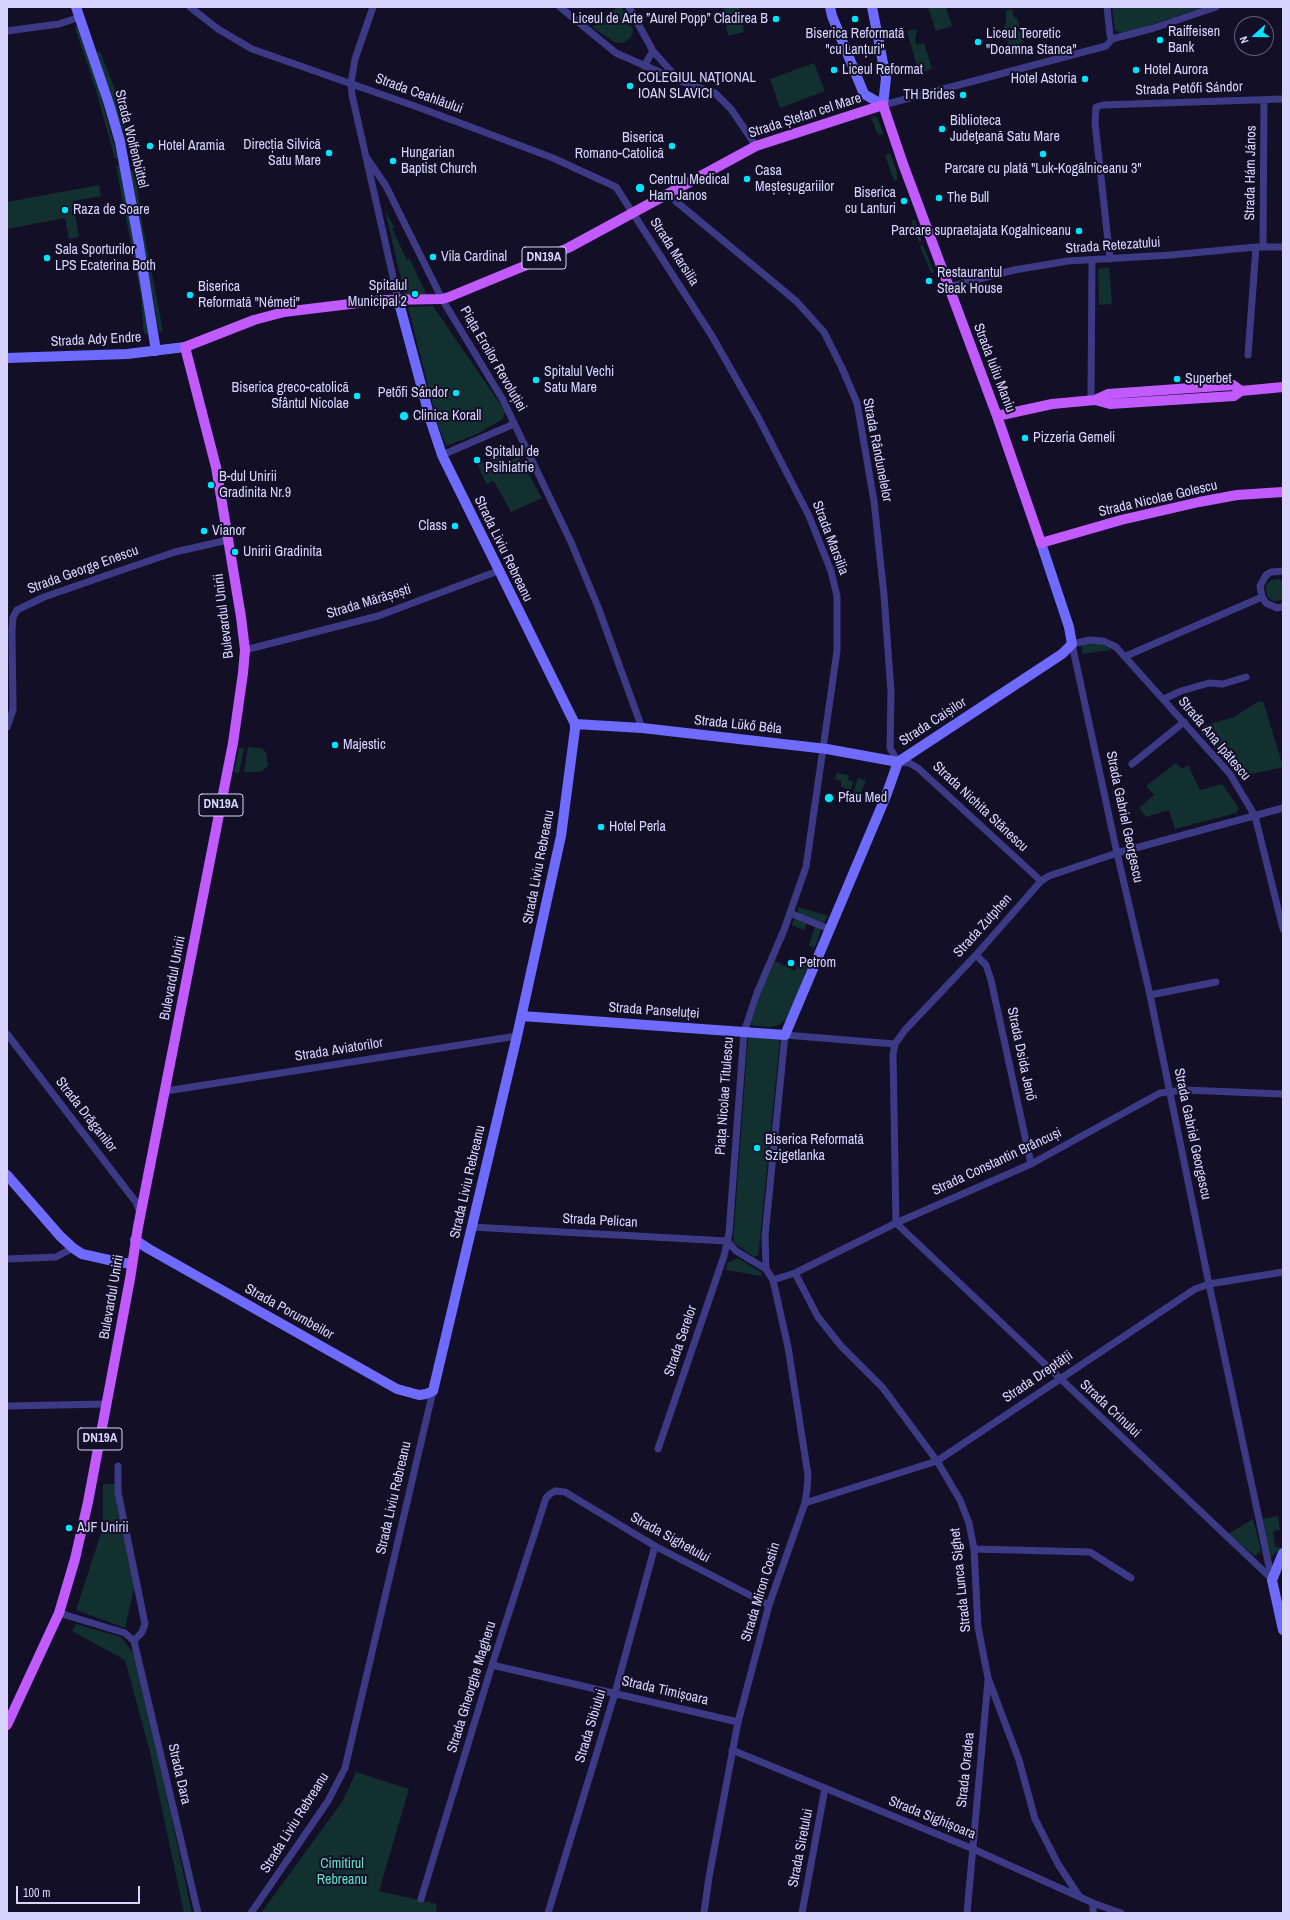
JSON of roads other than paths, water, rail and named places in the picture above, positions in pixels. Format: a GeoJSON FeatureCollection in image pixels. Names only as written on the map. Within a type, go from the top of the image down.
{"type":"FeatureCollection","features":[{"type":"Feature","properties":{"kind":"main road","name":"Strada Wolfenbüttel"},"geometry":{"type":"LineString","coordinates":[[76,7],[109,104],[123,158],[156,351]]}},
{"type":"Feature","properties":{"kind":"main road"},"geometry":{"type":"LineString","coordinates":[[830,7],[832,16],[864,94],[883,105],[886,78],[872,7]]}},
{"type":"Feature","properties":{"kind":"main road","name":"Strada Ștefan cel Mare"},"geometry":{"type":"LineString","coordinates":[[185,347],[269,316],[367,302],[398,299],[442,299],[568,248],[756,146],[883,105]]}},
{"type":"Feature","properties":{"kind":"main road","name":"Strada Iuliu Maniu"},"geometry":{"type":"LineString","coordinates":[[883,105],[948,287],[997,416],[1069,627],[1072,644]]}},
{"type":"Feature","properties":{"kind":"main road","name":"Piața Eroilor Revoluției"},"geometry":{"type":"LineString","coordinates":[[398,299],[431,422],[442,455]]}},
{"type":"Feature","properties":{"kind":"main road","name":"Strada Ady Endre"},"geometry":{"type":"LineString","coordinates":[[7,358],[127,354],[185,347]]}},
{"type":"Feature","properties":{"kind":"main road","name":"Bulevardul Unirii"},"geometry":{"type":"LineString","coordinates":[[59,1613],[75,1559],[107,1404],[135,1240],[166,1091],[234,737],[243,673],[244,650],[216,467],[185,347]]}},
{"type":"Feature","properties":{"kind":"main road"},"geometry":{"type":"LineString","coordinates":[[997,416],[1052,404],[1093,400],[1108,394],[1233,385],[1241,391],[1283,388]]}},
{"type":"Feature","properties":{"kind":"main road","name":"Strada Liviu Rebreanu"},"geometry":{"type":"LineString","coordinates":[[433,1391],[522,1016],[562,836],[575,740],[575,724],[498,571],[442,455]]}},
{"type":"Feature","properties":{"kind":"main road","name":"Strada Nicolae Golescu"},"geometry":{"type":"LineString","coordinates":[[1041,543],[1120,520],[1199,502],[1237,495],[1283,492]]}},
{"type":"Feature","properties":{"kind":"main road","name":"Strada Caișilor"},"geometry":{"type":"LineString","coordinates":[[829,929],[886,796],[898,762],[1062,654],[1072,644]]}},
{"type":"Feature","properties":{"kind":"main road","name":"Strada Lükő Béla"},"geometry":{"type":"LineString","coordinates":[[575,724],[642,728],[822,748],[898,762]]}},
{"type":"Feature","properties":{"kind":"main road"},"geometry":{"type":"LineString","coordinates":[[785,1034],[829,929]]}},
{"type":"Feature","properties":{"kind":"main road","name":"Strada Panseluței"},"geometry":{"type":"LineString","coordinates":[[522,1016],[785,1034]]}},
{"type":"Feature","properties":{"kind":"main road"},"geometry":{"type":"LineString","coordinates":[[7,1174],[60,1236],[73,1248],[82,1254],[132,1264]]}},
{"type":"Feature","properties":{"kind":"main road","name":"Strada Porumbeilor"},"geometry":{"type":"LineString","coordinates":[[135,1240],[397,1389],[419,1395],[433,1391]]}},
{"type":"Feature","properties":{"kind":"main road"},"geometry":{"type":"LineString","coordinates":[[1272,1580],[1283,1553]]}},
{"type":"Feature","properties":{"kind":"main road","name":"Strada Gabriel Georgescu"},"geometry":{"type":"LineString","coordinates":[[1272,1580],[1283,1630]]}},
{"type":"Feature","properties":{"kind":"main road","name":"DN19A"},"geometry":{"type":"LineString","coordinates":[[7,1725],[59,1613]]}},
{"type":"Feature","properties":{"kind":"street","name":"Strada Ceahlăului"},"geometry":{"type":"LineString","coordinates":[[190,7],[218,29],[252,49],[351,83],[570,164],[616,187],[633,212]]}},
{"type":"Feature","properties":{"kind":"street","name":"Piața Eroilor Revoluției"},"geometry":{"type":"LineString","coordinates":[[373,7],[355,59],[351,83],[354,109],[367,158],[398,299]]}},
{"type":"Feature","properties":{"kind":"street"},"geometry":{"type":"LineString","coordinates":[[560,7],[616,53],[680,81],[715,93],[721,98],[747,130],[756,146]]}},
{"type":"Feature","properties":{"kind":"street"},"geometry":{"type":"LineString","coordinates":[[629,7],[653,51],[680,81]]}},
{"type":"Feature","properties":{"kind":"street"},"geometry":{"type":"LineString","coordinates":[[1106,7],[1110,35],[1112,39],[1216,7]]}},
{"type":"Feature","properties":{"kind":"street"},"geometry":{"type":"LineString","coordinates":[[7,31],[59,24],[80,17]]}},
{"type":"Feature","properties":{"kind":"street","name":"Strada Ștefan cel Mare"},"geometry":{"type":"LineString","coordinates":[[883,105],[1086,50],[1106,46],[1112,39]]}},
{"type":"Feature","properties":{"kind":"street"},"geometry":{"type":"LineString","coordinates":[[644,66],[653,51]]}},
{"type":"Feature","properties":{"kind":"street","name":"Strada Petőfi Sándor"},"geometry":{"type":"LineString","coordinates":[[1110,259],[1095,123],[1096,107],[1108,105],[1283,99]]}},
{"type":"Feature","properties":{"kind":"street","name":"Strada Hám János"},"geometry":{"type":"LineString","coordinates":[[1248,355],[1260,248],[1264,100]]}},
{"type":"Feature","properties":{"kind":"street","name":"Piața Eroilor Revoluției"},"geometry":{"type":"LineString","coordinates":[[367,158],[386,186],[442,299],[503,400],[514,424],[442,455]]}},
{"type":"Feature","properties":{"kind":"street","name":"Strada Rândunelelor"},"geometry":{"type":"LineString","coordinates":[[667,194],[796,301],[809,314],[824,332],[842,368],[857,404],[874,501],[884,595],[890,684],[890,748],[898,762]]}},
{"type":"Feature","properties":{"kind":"street","name":"Strada Marsilia"},"geometry":{"type":"LineString","coordinates":[[633,212],[712,336],[758,417],[809,516],[831,571],[837,596],[837,651],[806,867],[790,913]]}},
{"type":"Feature","properties":{"kind":"street","name":"Strada Retezatului"},"geometry":{"type":"LineString","coordinates":[[948,287],[1014,270],[1068,261],[1283,247]]}},
{"type":"Feature","properties":{"kind":"street"},"geometry":{"type":"LineString","coordinates":[[1092,260],[1093,400]]}},
{"type":"Feature","properties":{"kind":"street"},"geometry":{"type":"LineString","coordinates":[[514,424],[571,542],[598,607],[642,728]]}},
{"type":"Feature","properties":{"kind":"street","name":"Strada George Enescu"},"geometry":{"type":"LineString","coordinates":[[7,727],[13,710],[14,658],[12,631],[13,617],[17,610],[44,597],[175,552],[228,540]]}},
{"type":"Feature","properties":{"kind":"street","name":"Strada Mărășești"},"geometry":{"type":"LineString","coordinates":[[244,650],[378,616],[498,571]]}},
{"type":"Feature","properties":{"kind":"street"},"geometry":{"type":"LineString","coordinates":[[1283,571],[1271,572],[1266,576],[1260,586],[1262,597],[1271,606],[1283,607]]}},
{"type":"Feature","properties":{"kind":"street"},"geometry":{"type":"LineString","coordinates":[[1126,656],[1262,597]]}},
{"type":"Feature","properties":{"kind":"street","name":"Strada Ana Ipătescu"},"geometry":{"type":"LineString","coordinates":[[1072,644],[1090,640],[1103,641],[1116,647],[1126,656],[1230,774],[1255,816],[1283,929]]}},
{"type":"Feature","properties":{"kind":"street","name":"Strada Gabriel Georgescu"},"geometry":{"type":"LineString","coordinates":[[1072,644],[1117,853],[1150,995],[1209,1284],[1272,1580]]}},
{"type":"Feature","properties":{"kind":"street"},"geometry":{"type":"LineString","coordinates":[[1164,700],[1181,691],[1209,683],[1223,684],[1246,677]]}},
{"type":"Feature","properties":{"kind":"street"},"geometry":{"type":"LineString","coordinates":[[1132,764],[1184,722]]}},
{"type":"Feature","properties":{"kind":"street","name":"Strada Nichita Stănescu"},"geometry":{"type":"LineString","coordinates":[[898,762],[909,763],[918,768],[1041,881]]}},
{"type":"Feature","properties":{"kind":"street","name":"Strada Zutphen"},"geometry":{"type":"LineString","coordinates":[[896,1223],[893,1054],[895,1044],[904,1030],[976,955],[1041,881],[1049,876],[1117,853],[1283,808]]}},
{"type":"Feature","properties":{"kind":"street"},"geometry":{"type":"LineString","coordinates":[[790,913],[829,929]]}},
{"type":"Feature","properties":{"kind":"street","name":"Piața Nicolae Titulescu"},"geometry":{"type":"LineString","coordinates":[[727,1241],[744,1032],[757,993],[790,913]]}},
{"type":"Feature","properties":{"kind":"street","name":"Strada Dsida Jenő"},"geometry":{"type":"LineString","coordinates":[[976,955],[986,965],[991,980],[1030,1164]]}},
{"type":"Feature","properties":{"kind":"street"},"geometry":{"type":"LineString","coordinates":[[1150,995],[1216,982]]}},
{"type":"Feature","properties":{"kind":"street","name":"Strada Drăganilor"},"geometry":{"type":"LineString","coordinates":[[7,1034],[136,1202],[140,1215]]}},
{"type":"Feature","properties":{"kind":"street"},"geometry":{"type":"LineString","coordinates":[[766,1269],[765,1236],[785,1034],[895,1044]]}},
{"type":"Feature","properties":{"kind":"street","name":"Strada Aviatorilor"},"geometry":{"type":"LineString","coordinates":[[166,1091],[517,1036]]}},
{"type":"Feature","properties":{"kind":"street","name":"Strada Constantin Brâncuși"},"geometry":{"type":"LineString","coordinates":[[774,1280],[795,1273],[896,1223],[1030,1164],[1160,1093],[1185,1090],[1283,1094]]}},
{"type":"Feature","properties":{"kind":"street","name":"Strada Crinului"},"geometry":{"type":"LineString","coordinates":[[896,1223],[1272,1580]]}},
{"type":"Feature","properties":{"kind":"street","name":"Strada Pelican"},"geometry":{"type":"LineString","coordinates":[[472,1227],[727,1241]]}},
{"type":"Feature","properties":{"kind":"street"},"geometry":{"type":"LineString","coordinates":[[727,1241],[736,1251],[766,1269],[774,1280]]}},
{"type":"Feature","properties":{"kind":"street","name":"Strada Serelor"},"geometry":{"type":"LineString","coordinates":[[658,1449],[724,1256],[727,1241]]}},
{"type":"Feature","properties":{"kind":"street"},"geometry":{"type":"LineString","coordinates":[[7,1259],[56,1257],[73,1248]]}},
{"type":"Feature","properties":{"kind":"street","name":"Strada Dreptății"},"geometry":{"type":"LineString","coordinates":[[805,1504],[936,1461],[1195,1289],[1209,1284],[1283,1272]]}},
{"type":"Feature","properties":{"kind":"street","name":"Strada Lunca Sighet"},"geometry":{"type":"LineString","coordinates":[[795,1273],[818,1317],[840,1346],[883,1388],[936,1461],[960,1500],[969,1524],[974,1549],[978,1627],[988,1678],[1019,1760],[1035,1819],[1058,1864],[1079,1896]]}},
{"type":"Feature","properties":{"kind":"street","name":"Strada Miron Costin"},"geometry":{"type":"LineString","coordinates":[[704,1913],[709,1877],[738,1722],[769,1605],[805,1504],[808,1475],[788,1347],[774,1280]]}},
{"type":"Feature","properties":{"kind":"street","name":"Strada Liviu Rebreanu"},"geometry":{"type":"LineString","coordinates":[[252,1913],[328,1801],[345,1768],[433,1391]]}},
{"type":"Feature","properties":{"kind":"street"},"geometry":{"type":"LineString","coordinates":[[7,1406],[107,1404]]}},
{"type":"Feature","properties":{"kind":"street"},"geometry":{"type":"LineString","coordinates":[[59,1613],[125,1633],[134,1642],[142,1632],[145,1624],[118,1492],[118,1466]]}},
{"type":"Feature","properties":{"kind":"street","name":"Strada Sighetului"},"geometry":{"type":"LineString","coordinates":[[560,1491],[565,1492],[655,1546],[769,1605]]}},
{"type":"Feature","properties":{"kind":"street","name":"Strada Gheorghe Magheru"},"geometry":{"type":"LineString","coordinates":[[421,1899],[492,1665],[546,1498],[550,1494],[560,1491]]}},
{"type":"Feature","properties":{"kind":"street","name":"Strada Sibiului"},"geometry":{"type":"LineString","coordinates":[[548,1913],[615,1693],[655,1546]]}},
{"type":"Feature","properties":{"kind":"street"},"geometry":{"type":"LineString","coordinates":[[974,1549],[1090,1552],[1131,1578]]}},
{"type":"Feature","properties":{"kind":"street","name":"Strada Dara"},"geometry":{"type":"LineString","coordinates":[[134,1642],[170,1787],[198,1913]]}},
{"type":"Feature","properties":{"kind":"street","name":"Strada Timișoara"},"geometry":{"type":"LineString","coordinates":[[492,1665],[738,1722]]}},
{"type":"Feature","properties":{"kind":"street","name":"Strada Oradea"},"geometry":{"type":"LineString","coordinates":[[966,1913],[988,1678]]}},
{"type":"Feature","properties":{"kind":"street","name":"Strada Sighișoara"},"geometry":{"type":"LineString","coordinates":[[732,1750],[972,1848],[1093,1903],[1121,1913]]}},
{"type":"Feature","properties":{"kind":"street","name":"Strada Siretului"},"geometry":{"type":"LineString","coordinates":[[802,1913],[825,1788]]}},
{"type":"Feature","properties":{"kind":"street"},"geometry":{"type":"LineString","coordinates":[[1093,1903],[1093,1913]]}},
{"type":"Feature","properties":{"kind":"place","name":"Liceul de Arte ”Aurel Popp” Cladirea B"},"geometry":{"type":"Point","coordinates":[776,19]}},
{"type":"Feature","properties":{"kind":"place","name":"Biserica Reformată \"cu Lanțuri\""},"geometry":{"type":"Point","coordinates":[855,19]}},
{"type":"Feature","properties":{"kind":"place","name":"Raiffeisen Bank"},"geometry":{"type":"Point","coordinates":[1160,40]}},
{"type":"Feature","properties":{"kind":"place","name":"Liceul Teoretic \"Doamna Stanca\""},"geometry":{"type":"Point","coordinates":[978,42]}},
{"type":"Feature","properties":{"kind":"place","name":"Liceul Reformat"},"geometry":{"type":"Point","coordinates":[834,70]}},
{"type":"Feature","properties":{"kind":"place","name":"Hotel Aurora"},"geometry":{"type":"Point","coordinates":[1136,70]}},
{"type":"Feature","properties":{"kind":"place","name":"Hotel Astoria"},"geometry":{"type":"Point","coordinates":[1085,79]}},
{"type":"Feature","properties":{"kind":"place","name":"COLEGIUL NAŢIONAL IOAN SLAVICI"},"geometry":{"type":"Point","coordinates":[630,86]}},
{"type":"Feature","properties":{"kind":"place","name":"TH Brides"},"geometry":{"type":"Point","coordinates":[963,95]}},
{"type":"Feature","properties":{"kind":"place","name":"Biblioteca Judeţeană Satu Mare"},"geometry":{"type":"Point","coordinates":[942,129]}},
{"type":"Feature","properties":{"kind":"place","name":"Hotel Aramia"},"geometry":{"type":"Point","coordinates":[150,146]}},
{"type":"Feature","properties":{"kind":"place","name":"Biserica Romano-Catolică"},"geometry":{"type":"Point","coordinates":[672,146]}},
{"type":"Feature","properties":{"kind":"place","name":"Direcția Silvică Satu Mare"},"geometry":{"type":"Point","coordinates":[329,153]}},
{"type":"Feature","properties":{"kind":"place","name":"Parcare cu plată \"Luk-Kogălniceanu 3\""},"geometry":{"type":"Point","coordinates":[1043,154]}},
{"type":"Feature","properties":{"kind":"place","name":"Hungarian Baptist Church"},"geometry":{"type":"Point","coordinates":[393,161]}},
{"type":"Feature","properties":{"kind":"place","name":"Casa Meșteșugariilor"},"geometry":{"type":"Point","coordinates":[747,179]}},
{"type":"Feature","properties":{"kind":"place","name":"Centrul Medical Ham Janos"},"geometry":{"type":"Point","coordinates":[640,188]}},
{"type":"Feature","properties":{"kind":"place","name":"The Bull"},"geometry":{"type":"Point","coordinates":[939,198]}},
{"type":"Feature","properties":{"kind":"place","name":"Biserica cu Lanturi"},"geometry":{"type":"Point","coordinates":[904,201]}},
{"type":"Feature","properties":{"kind":"place","name":"Raza de Soare"},"geometry":{"type":"Point","coordinates":[65,210]}},
{"type":"Feature","properties":{"kind":"place","name":"Parcare supraetajata Kogalniceanu"},"geometry":{"type":"Point","coordinates":[1079,231]}},
{"type":"Feature","properties":{"kind":"place","name":"Vila Cardinal"},"geometry":{"type":"Point","coordinates":[433,257]}},
{"type":"Feature","properties":{"kind":"place","name":"Sala Sporturilor LPS Ecaterina Both"},"geometry":{"type":"Point","coordinates":[47,258]}},
{"type":"Feature","properties":{"kind":"place","name":"Restaurantul Steak House"},"geometry":{"type":"Point","coordinates":[929,281]}},
{"type":"Feature","properties":{"kind":"place","name":"Spitalul Municipal 2"},"geometry":{"type":"Point","coordinates":[415,294]}},
{"type":"Feature","properties":{"kind":"place","name":"Biserica Reformată \"Németi\""},"geometry":{"type":"Point","coordinates":[190,295]}},
{"type":"Feature","properties":{"kind":"place","name":"Superbet"},"geometry":{"type":"Point","coordinates":[1177,379]}},
{"type":"Feature","properties":{"kind":"place","name":"Spitalul Vechi Satu Mare"},"geometry":{"type":"Point","coordinates":[536,380]}},
{"type":"Feature","properties":{"kind":"place","name":"Petőfi Sándor"},"geometry":{"type":"Point","coordinates":[456,393]}},
{"type":"Feature","properties":{"kind":"place","name":"Biserica greco-catolică Sfântul Nicolae"},"geometry":{"type":"Point","coordinates":[357,396]}},
{"type":"Feature","properties":{"kind":"place","name":"Clinica Korall"},"geometry":{"type":"Point","coordinates":[404,416]}},
{"type":"Feature","properties":{"kind":"place","name":"Pizzeria Gemeli"},"geometry":{"type":"Point","coordinates":[1025,438]}},
{"type":"Feature","properties":{"kind":"place","name":"Spitalul de Psihiatrie"},"geometry":{"type":"Point","coordinates":[477,460]}},
{"type":"Feature","properties":{"kind":"place","name":"B-dul Unirii Gradinita Nr.9"},"geometry":{"type":"Point","coordinates":[211,485]}},
{"type":"Feature","properties":{"kind":"place","name":"Class"},"geometry":{"type":"Point","coordinates":[455,526]}},
{"type":"Feature","properties":{"kind":"place","name":"Vianor"},"geometry":{"type":"Point","coordinates":[204,531]}},
{"type":"Feature","properties":{"kind":"place","name":"Unirii Gradinita"},"geometry":{"type":"Point","coordinates":[235,552]}},
{"type":"Feature","properties":{"kind":"place","name":"Majestic"},"geometry":{"type":"Point","coordinates":[335,745]}},
{"type":"Feature","properties":{"kind":"place","name":"Pfau Med"},"geometry":{"type":"Point","coordinates":[829,798]}},
{"type":"Feature","properties":{"kind":"place","name":"Hotel Perla"},"geometry":{"type":"Point","coordinates":[601,827]}},
{"type":"Feature","properties":{"kind":"place","name":"Petrom"},"geometry":{"type":"Point","coordinates":[791,963]}},
{"type":"Feature","properties":{"kind":"place","name":"Biserica Reformată Szigetlanka"},"geometry":{"type":"Point","coordinates":[757,1148]}},
{"type":"Feature","properties":{"kind":"place","name":"AJF Unirii"},"geometry":{"type":"Point","coordinates":[69,1528]}},
{"type":"Feature","properties":{"kind":"park label","name":"Cimitirul Rebreanu"},"geometry":{"type":"Point","coordinates":[342,1872]}}]}
